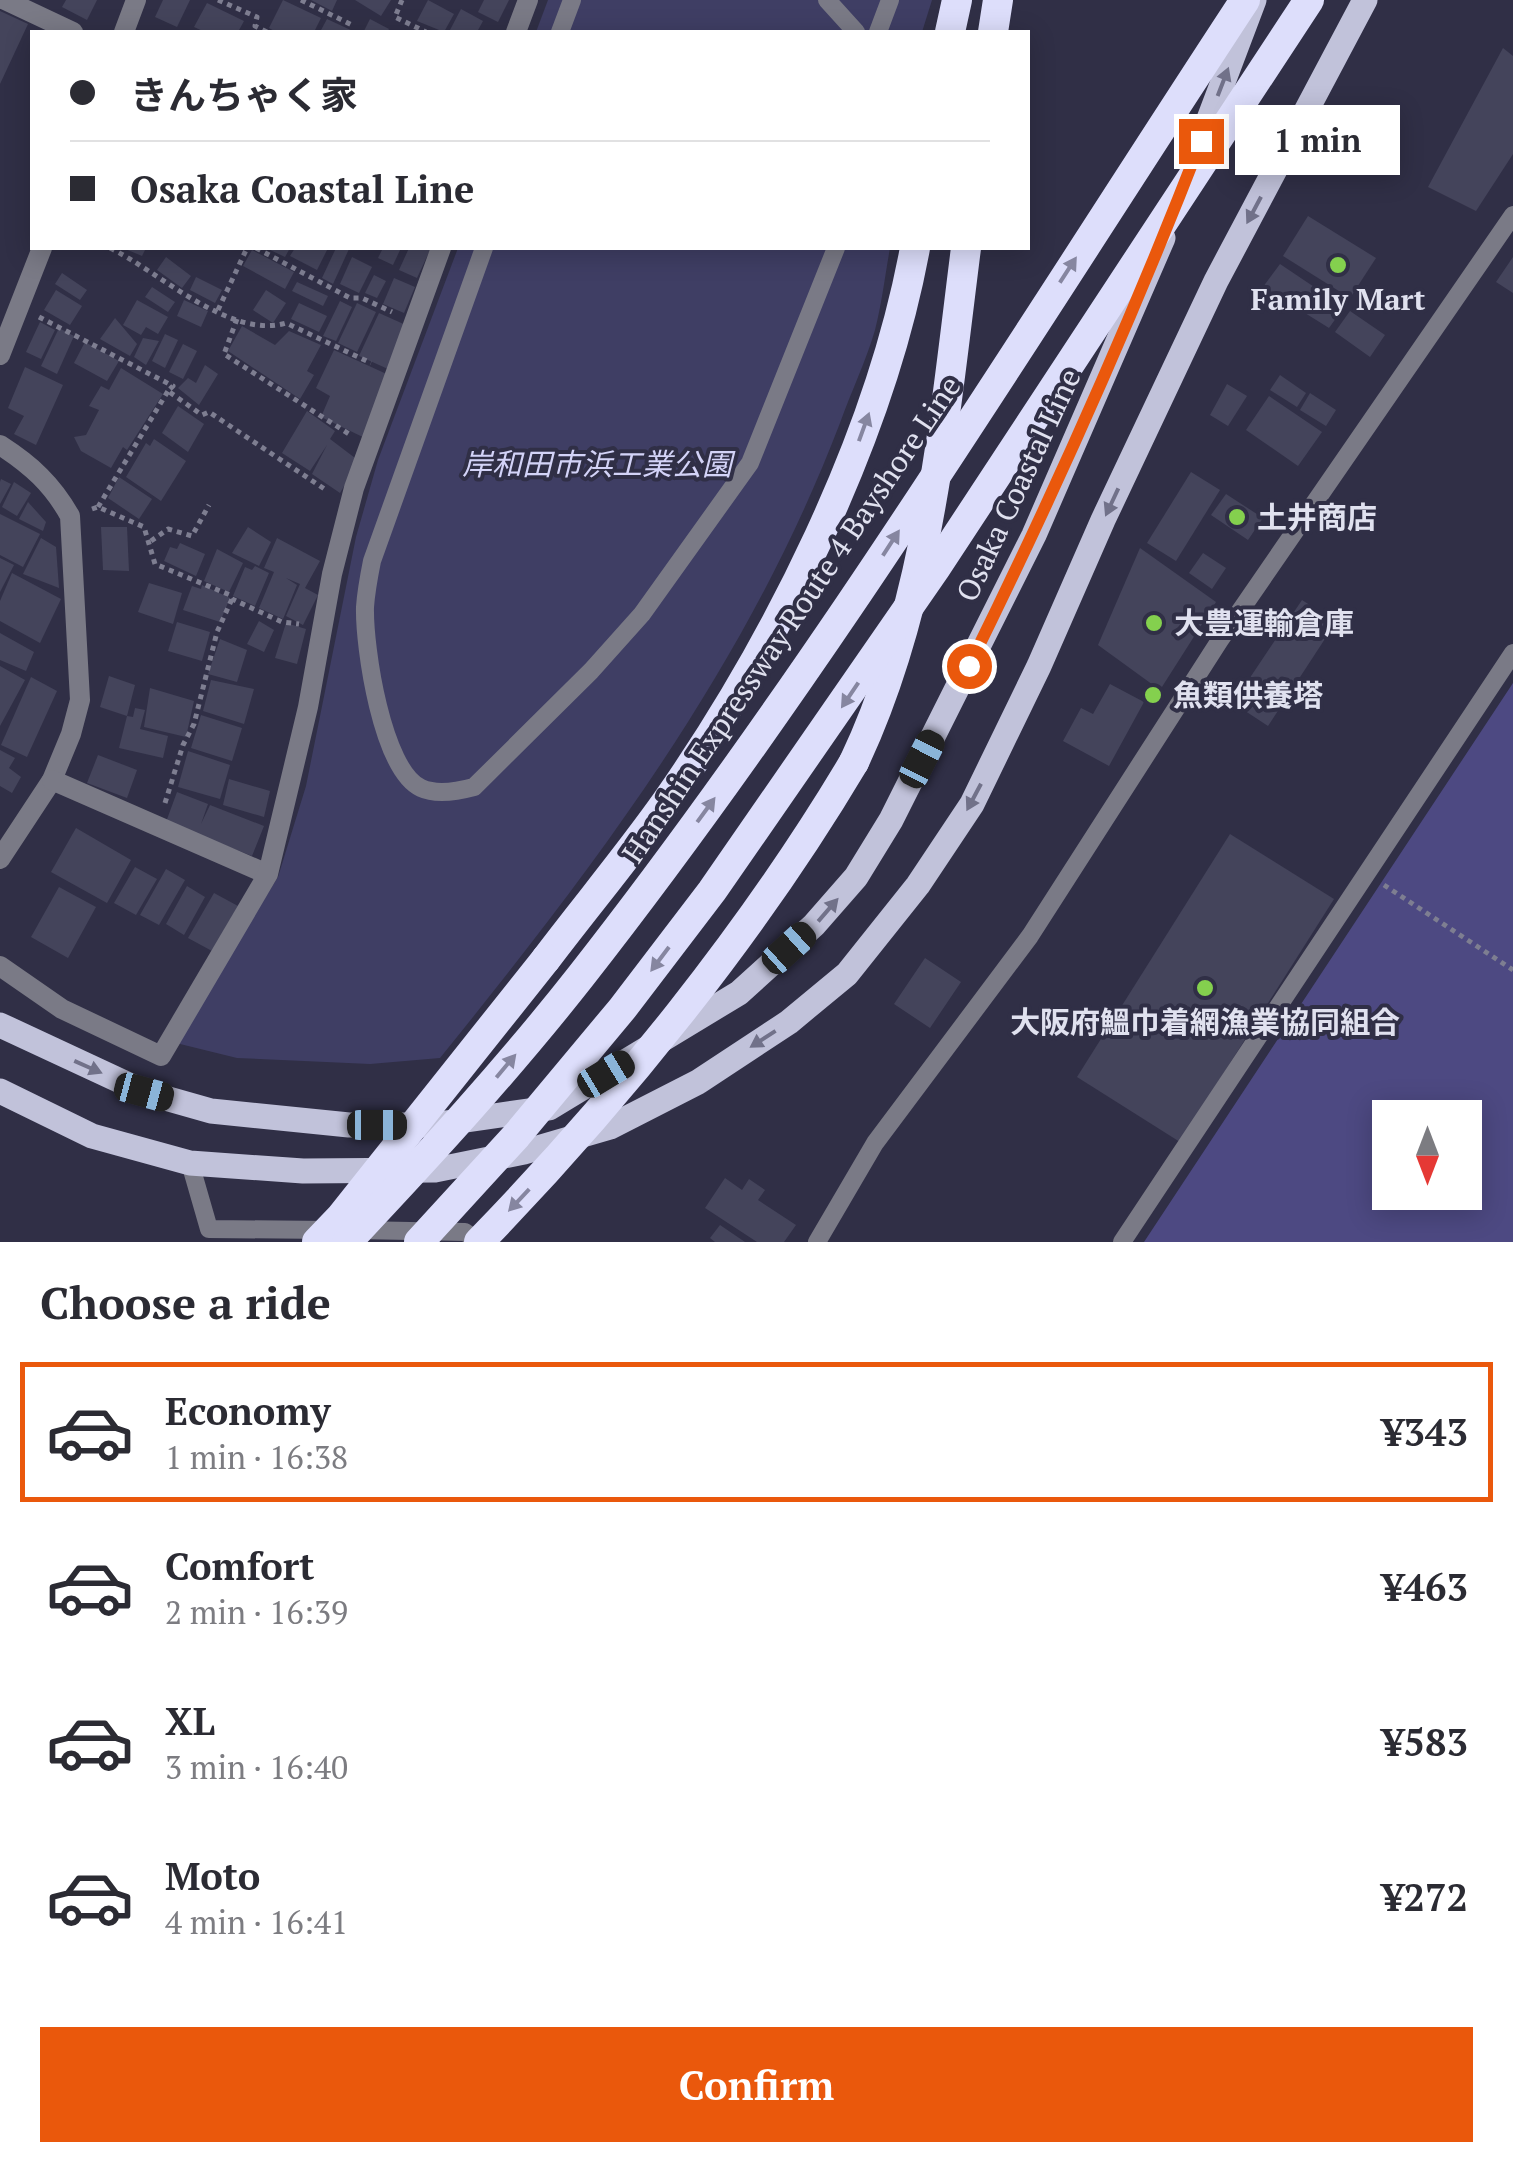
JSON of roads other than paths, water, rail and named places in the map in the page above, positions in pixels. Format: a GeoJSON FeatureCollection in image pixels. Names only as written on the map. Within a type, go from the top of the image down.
{"type":"FeatureCollection","features":[{"type":"Feature","properties":{"kind":"highway"},"geometry":{"type":"LineString","coordinates":[[994,30],[998,0]]}},
{"type":"Feature","properties":{"kind":"highway","name":"Hanshin Expressway Route 4 Bayshore Line"},"geometry":{"type":"LineString","coordinates":[[347,1242],[450,1132],[579,979],[736,769],[870,576],[1245,0]]}},
{"type":"Feature","properties":{"kind":"highway"},"geometry":{"type":"LineString","coordinates":[[419,1242],[517,1135],[622,1009],[806,759],[1309,0]]}},
{"type":"Feature","properties":{"kind":"highway"},"geometry":{"type":"LineString","coordinates":[[317,1242],[546,959],[665,804],[717,726],[793,589],[860,438],[887,360],[914,250]]}},
{"type":"Feature","properties":{"kind":"highway"},"geometry":{"type":"LineString","coordinates":[[479,1242],[604,1102],[696,990],[774,886],[854,762],[897,656],[918,563],[966,250]]}},
{"type":"Feature","properties":{"kind":"main road","name":"Osaka Coastal Line"},"geometry":{"type":"LineString","coordinates":[[0,1025],[144,1092],[211,1111],[349,1125],[432,1125],[548,1108],[739,992],[824,914],[856,877],[891,820],[1034,534],[1160,246],[1254,0]]}},
{"type":"Feature","properties":{"kind":"main road"},"geometry":{"type":"LineString","coordinates":[[0,1091],[92,1136],[190,1162],[303,1171],[435,1170],[524,1152],[610,1127],[698,1082],[789,1022],[847,974],[918,886],[972,804],[1040,666],[1103,520],[1216,281],[1364,0]]}},
{"type":"Feature","properties":{"kind":"street"},"geometry":{"type":"LineString","coordinates":[[5,0],[69,30]]}},
{"type":"Feature","properties":{"kind":"street"},"geometry":{"type":"LineString","coordinates":[[125,30],[136,0]]}},
{"type":"Feature","properties":{"kind":"street"},"geometry":{"type":"LineString","coordinates":[[517,30],[528,0]]}},
{"type":"Feature","properties":{"kind":"street"},"geometry":{"type":"LineString","coordinates":[[0,355],[41,250]]}},
{"type":"Feature","properties":{"kind":"street"},"geometry":{"type":"LineString","coordinates":[[0,966],[62,1009],[161,1056],[268,874],[354,488],[440,250]]}},
{"type":"Feature","properties":{"kind":"street"},"geometry":{"type":"LineString","coordinates":[[0,445],[32,466],[56,491],[70,516],[80,700],[52,780],[0,858]]}},
{"type":"Feature","properties":{"kind":"street"},"geometry":{"type":"LineString","coordinates":[[52,780],[258,870]]}},
{"type":"Feature","properties":{"kind":"lane"},"geometry":{"type":"LineString","coordinates":[[561,30],[572,0]]}},
{"type":"Feature","properties":{"kind":"lane"},"geometry":{"type":"LineString","coordinates":[[828,0],[854,30]]}},
{"type":"Feature","properties":{"kind":"lane"},"geometry":{"type":"LineString","coordinates":[[879,30],[890,0]]}},
{"type":"Feature","properties":{"kind":"lane"},"geometry":{"type":"LineString","coordinates":[[816,1242],[875,1143],[1030,936],[1220,640],[1513,216]]}},
{"type":"Feature","properties":{"kind":"lane"},"geometry":{"type":"LineString","coordinates":[[483,250],[372,561],[365,605],[370,660],[383,722],[407,778],[424,790],[457,791],[474,786],[592,671],[642,614],[750,464],[835,250]]}},
{"type":"Feature","properties":{"kind":"lane"},"geometry":{"type":"LineString","coordinates":[[1122,1242],[1513,653]]}},
{"type":"Feature","properties":{"kind":"lane"},"geometry":{"type":"LineString","coordinates":[[190,1162],[209,1229],[464,1232],[479,1242]]}},
{"type":"Feature","properties":{"kind":"place","name":"Family Mart"},"geometry":{"type":"Point","coordinates":[1338,265]}},
{"type":"Feature","properties":{"kind":"place","name":"土井商店"},"geometry":{"type":"Point","coordinates":[1237,517]}},
{"type":"Feature","properties":{"kind":"place","name":"大豊運輸倉庫"},"geometry":{"type":"Point","coordinates":[1154,623]}},
{"type":"Feature","properties":{"kind":"place","name":"魚類供養塔"},"geometry":{"type":"Point","coordinates":[1153,695]}},
{"type":"Feature","properties":{"kind":"place","name":"大阪府鰮巾着網漁業協同組合"},"geometry":{"type":"Point","coordinates":[1205,988]}},
{"type":"Feature","properties":{"kind":"park label","name":"岸和田市浜工業公園"},"geometry":{"type":"Point","coordinates":[597,464]}}]}
